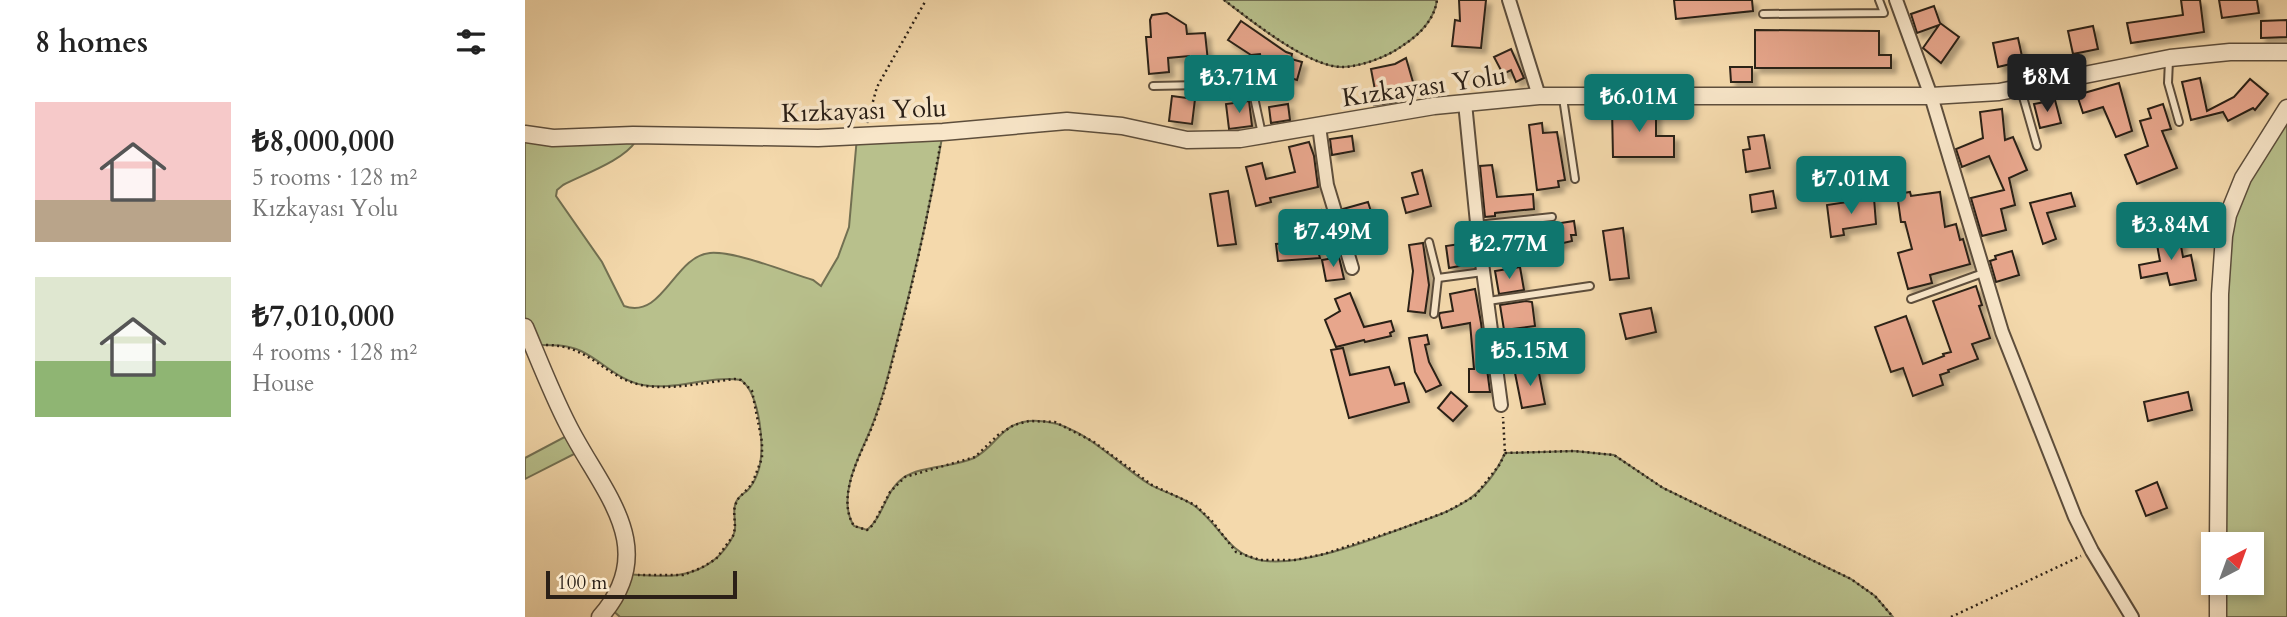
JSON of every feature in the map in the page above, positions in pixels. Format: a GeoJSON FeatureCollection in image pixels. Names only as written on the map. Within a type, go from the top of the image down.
{"type":"FeatureCollection","features":[{"type":"Feature","properties":{"kind":"street"},"geometry":{"type":"LineString","coordinates":[[1509,0],[1539,96]]}},
{"type":"Feature","properties":{"kind":"street"},"geometry":{"type":"LineString","coordinates":[[1896,0],[1931,96],[2002,332],[2075,517],[2132,617]]}},
{"type":"Feature","properties":{"kind":"street","name":"Kızkayası Yolu"},"geometry":{"type":"LineString","coordinates":[[525,134],[553,138],[633,135],[864,137],[1067,121],[1122,126],[1187,140],[1221,141],[1387,113],[1539,96],[1931,96],[1999,92],[2170,58],[2230,52],[2287,52]]}},
{"type":"Feature","properties":{"kind":"street"},"geometry":{"type":"LineString","coordinates":[[1465,103],[1477,225],[1501,405]]}},
{"type":"Feature","properties":{"kind":"street"},"geometry":{"type":"LineString","coordinates":[[2218,532],[2220,291],[2224,236],[2228,215],[2243,178],[2287,108]]}},
{"type":"Feature","properties":{"kind":"street"},"geometry":{"type":"LineString","coordinates":[[1319,126],[1327,186],[1352,268]]}},
{"type":"Feature","properties":{"kind":"street"},"geometry":{"type":"LineString","coordinates":[[525,327],[568,425],[613,504],[623,529],[627,546],[626,574],[617,596],[600,617]]}},
{"type":"Feature","properties":{"kind":"street"},"geometry":{"type":"LineString","coordinates":[[2218,595],[2218,617]]}},
{"type":"Feature","properties":{"kind":"lane"},"geometry":{"type":"LineString","coordinates":[[1763,14],[1884,12],[1879,0]]}},
{"type":"Feature","properties":{"kind":"lane"},"geometry":{"type":"LineString","coordinates":[[2170,58],[2168,83],[2179,122]]}},
{"type":"Feature","properties":{"kind":"lane"},"geometry":{"type":"LineString","coordinates":[[1153,86],[1248,84],[1252,88],[1262,136]]}},
{"type":"Feature","properties":{"kind":"lane"},"geometry":{"type":"LineString","coordinates":[[2020,88],[2037,146]]}},
{"type":"Feature","properties":{"kind":"lane"},"geometry":{"type":"LineString","coordinates":[[1563,96],[1575,179]]}},
{"type":"Feature","properties":{"kind":"lane"},"geometry":{"type":"LineString","coordinates":[[1477,225],[1552,217]]}},
{"type":"Feature","properties":{"kind":"lane"},"geometry":{"type":"LineString","coordinates":[[1429,242],[1438,278],[1434,314]]}},
{"type":"Feature","properties":{"kind":"lane"},"geometry":{"type":"LineString","coordinates":[[1438,278],[1483,272]]}},
{"type":"Feature","properties":{"kind":"lane"},"geometry":{"type":"LineString","coordinates":[[1910,299],[1983,274]]}},
{"type":"Feature","properties":{"kind":"lane"},"geometry":{"type":"LineString","coordinates":[[1488,301],[1590,286]]}},
{"type":"Feature","properties":{"kind":"path"},"geometry":{"type":"LineString","coordinates":[[864,137],[877,87],[926,0]]}},
{"type":"Feature","properties":{"kind":"path"},"geometry":{"type":"LineString","coordinates":[[1224,0],[1281,41],[1312,59],[1341,67],[1394,52],[1410,41],[1429,22],[1437,0]]}},
{"type":"Feature","properties":{"kind":"path"},"geometry":{"type":"LineString","coordinates":[[943,132],[915,273],[881,402],[855,465],[848,517],[854,526],[867,530],[873,525],[890,492],[905,477],[975,457],[1014,425],[1030,421],[1055,422],[1094,442],[1151,485],[1195,506],[1212,521],[1236,552],[1260,560],[1296,560],[1324,554],[1446,512],[1475,496],[1500,464],[1505,453],[1506,438],[1501,405]]}},
{"type":"Feature","properties":{"kind":"path"},"geometry":{"type":"LineString","coordinates":[[532,345],[562,345],[581,351],[640,385],[659,387],[735,379],[741,380],[752,391],[762,442],[762,458],[749,490],[737,500],[733,536],[716,559],[683,576],[626,574]]}},
{"type":"Feature","properties":{"kind":"path"},"geometry":{"type":"LineString","coordinates":[[1505,453],[1574,451],[1613,455],[1663,488],[1851,579],[1875,596],[1893,617]]}},
{"type":"Feature","properties":{"kind":"path"},"geometry":{"type":"LineString","coordinates":[[1951,617],[2092,551]]}},
{"type":"Feature","properties":{"kind":"green space"},"geometry":{"type":"Polygon","coordinates":[[[1224,0],[1437,0],[1429,21],[1408,42],[1373,61],[1341,67],[1327,65],[1296,51],[1224,0]]]}},
{"type":"Feature","properties":{"kind":"green space"},"geometry":{"type":"Polygon","coordinates":[[[2287,108],[2287,617],[2218,617],[2218,595],[2265,595],[2265,532],[2218,532],[2228,215],[2287,108]]]}},
{"type":"Feature","properties":{"kind":"green space"},"geometry":{"type":"Polygon","coordinates":[[[943,132],[923,236],[888,376],[850,483],[849,516],[854,526],[867,530],[877,518],[892,490],[903,478],[919,471],[974,458],[1012,426],[1030,421],[1047,422],[1079,433],[1149,484],[1196,507],[1240,552],[1259,560],[1275,561],[1332,552],[1450,510],[1475,494],[1486,483],[1505,453],[1574,451],[1614,455],[1663,488],[1851,579],[1875,596],[1893,617],[620,617],[609,607],[626,574],[672,576],[694,571],[714,560],[727,546],[735,529],[736,502],[751,487],[758,472],[761,450],[760,423],[753,397],[741,380],[667,386],[643,385],[618,375],[589,355],[575,349],[557,345],[532,345],[525,327],[525,134],[636,141],[613,161],[563,185],[557,190],[556,196],[602,262],[624,306],[637,308],[649,304],[659,296],[687,265],[710,253],[733,255],[761,263],[813,280],[821,286],[838,257],[849,227],[857,137],[943,132]]]}},
{"type":"Feature","properties":{"kind":"green space"},"geometry":{"type":"Polygon","coordinates":[[[572,433],[582,450],[525,479],[525,458],[572,433]]]}},
{"type":"Feature","properties":{"kind":"building"},"geometry":{"type":"Polygon","coordinates":[[[1459,0],[1486,0],[1481,48],[1452,46],[1455,20],[1460,21],[1459,0]]]}},
{"type":"Feature","properties":{"kind":"building"},"geometry":{"type":"Polygon","coordinates":[[[1674,0],[1752,0],[1753,11],[1676,19],[1674,0]]]}},
{"type":"Feature","properties":{"kind":"building"},"geometry":{"type":"Polygon","coordinates":[[[2181,0],[2200,0],[2204,32],[2131,43],[2127,23],[2183,15],[2181,0]]]}},
{"type":"Feature","properties":{"kind":"building"},"geometry":{"type":"Polygon","coordinates":[[[2219,0],[2257,0],[2259,13],[2222,18],[2219,0]]]}},
{"type":"Feature","properties":{"kind":"building"},"geometry":{"type":"Polygon","coordinates":[[[1934,6],[1940,23],[1959,37],[1941,63],[1923,48],[1939,25],[1917,33],[1911,14],[1934,6]]]}},
{"type":"Feature","properties":{"kind":"building"},"geometry":{"type":"Polygon","coordinates":[[[1167,13],[1186,25],[1187,34],[1205,33],[1209,71],[1190,72],[1189,56],[1168,58],[1169,72],[1149,74],[1146,37],[1151,37],[1150,20],[1152,15],[1167,13]]]}},
{"type":"Feature","properties":{"kind":"building"},"geometry":{"type":"Polygon","coordinates":[[[2287,20],[2287,37],[2261,38],[2261,21],[2287,20]]]}},
{"type":"Feature","properties":{"kind":"building"},"geometry":{"type":"Polygon","coordinates":[[[1241,21],[1292,54],[1291,59],[1302,62],[1297,80],[1278,74],[1262,63],[1260,54],[1251,55],[1228,40],[1241,21]]]}},
{"type":"Feature","properties":{"kind":"building"},"geometry":{"type":"Polygon","coordinates":[[[2093,26],[2098,49],[2073,54],[2068,31],[2093,26]]]}},
{"type":"Feature","properties":{"kind":"building"},"geometry":{"type":"Polygon","coordinates":[[[1755,30],[1879,31],[1879,55],[1891,55],[1891,68],[1755,68],[1755,30]]]}},
{"type":"Feature","properties":{"kind":"building"},"geometry":{"type":"Polygon","coordinates":[[[2018,38],[2023,61],[1998,67],[1993,43],[2018,38]]]}},
{"type":"Feature","properties":{"kind":"building"},"geometry":{"type":"Polygon","coordinates":[[[1511,49],[1524,78],[1516,82],[1511,70],[1503,74],[1494,57],[1511,49]]]}},
{"type":"Feature","properties":{"kind":"building"},"geometry":{"type":"Polygon","coordinates":[[[1406,58],[1415,89],[1396,93],[1397,102],[1374,105],[1375,90],[1371,69],[1395,64],[1406,58]]]}},
{"type":"Feature","properties":{"kind":"building"},"geometry":{"type":"Polygon","coordinates":[[[1730,67],[1752,67],[1752,82],[1731,82],[1730,67]]]}},
{"type":"Feature","properties":{"kind":"building"},"geometry":{"type":"Polygon","coordinates":[[[2200,78],[2207,111],[2234,97],[2250,79],[2268,94],[2255,110],[2253,108],[2228,121],[2223,112],[2191,120],[2182,82],[2200,78]]]}},
{"type":"Feature","properties":{"kind":"building"},"geometry":{"type":"Polygon","coordinates":[[[2119,83],[2132,131],[2116,137],[2103,107],[2083,113],[2077,95],[2119,83]]]}},
{"type":"Feature","properties":{"kind":"building"},"geometry":{"type":"Polygon","coordinates":[[[1172,96],[1195,99],[1192,124],[1169,121],[1172,96]]]}},
{"type":"Feature","properties":{"kind":"building"},"geometry":{"type":"Polygon","coordinates":[[[2055,100],[2061,123],[2040,128],[2034,104],[2055,100]]]}},
{"type":"Feature","properties":{"kind":"building"},"geometry":{"type":"Polygon","coordinates":[[[1249,101],[1252,126],[1229,129],[1226,104],[1249,101]]]}},
{"type":"Feature","properties":{"kind":"building"},"geometry":{"type":"Polygon","coordinates":[[[1288,104],[1290,120],[1271,123],[1269,107],[1288,104]]]}},
{"type":"Feature","properties":{"kind":"building"},"geometry":{"type":"Polygon","coordinates":[[[2163,104],[2171,129],[2162,131],[2177,168],[2137,184],[2125,155],[2148,146],[2140,121],[2151,118],[2148,109],[2163,104]]]}},
{"type":"Feature","properties":{"kind":"building"},"geometry":{"type":"Polygon","coordinates":[[[1656,107],[1656,136],[1674,136],[1674,157],[1613,157],[1612,108],[1656,107]]]}},
{"type":"Feature","properties":{"kind":"building"},"geometry":{"type":"Polygon","coordinates":[[[2002,109],[2005,140],[2013,137],[2027,170],[2009,178],[2015,205],[2001,209],[2006,230],[1982,236],[1971,198],[2004,190],[1989,156],[1962,167],[1956,149],[1983,138],[1980,112],[2002,109]]]}},
{"type":"Feature","properties":{"kind":"building"},"geometry":{"type":"Polygon","coordinates":[[[1542,123],[1543,133],[1557,132],[1565,180],[1558,181],[1559,187],[1537,190],[1529,125],[1542,123]]]}},
{"type":"Feature","properties":{"kind":"building"},"geometry":{"type":"Polygon","coordinates":[[[1764,135],[1770,168],[1746,172],[1743,150],[1750,149],[1748,137],[1764,135]]]}},
{"type":"Feature","properties":{"kind":"building"},"geometry":{"type":"Polygon","coordinates":[[[1352,136],[1354,151],[1332,155],[1330,139],[1352,136]]]}},
{"type":"Feature","properties":{"kind":"building"},"geometry":{"type":"Polygon","coordinates":[[[1309,142],[1314,156],[1318,187],[1270,198],[1271,202],[1256,206],[1246,167],[1262,163],[1266,179],[1295,172],[1289,147],[1309,142]]]}},
{"type":"Feature","properties":{"kind":"building"},"geometry":{"type":"Polygon","coordinates":[[[1492,165],[1497,197],[1533,194],[1534,209],[1495,213],[1495,216],[1485,217],[1480,166],[1492,165]]]}},
{"type":"Feature","properties":{"kind":"building"},"geometry":{"type":"Polygon","coordinates":[[[1422,170],[1431,206],[1406,213],[1402,198],[1418,194],[1412,173],[1422,170]]]}},
{"type":"Feature","properties":{"kind":"building"},"geometry":{"type":"Polygon","coordinates":[[[1228,191],[1236,244],[1218,246],[1210,194],[1228,191]]]}},
{"type":"Feature","properties":{"kind":"building"},"geometry":{"type":"Polygon","coordinates":[[[1773,191],[1776,208],[1752,212],[1750,195],[1773,191]]]}},
{"type":"Feature","properties":{"kind":"building"},"geometry":{"type":"Polygon","coordinates":[[[1910,192],[1911,196],[1940,192],[1945,227],[1956,224],[1970,264],[1930,275],[1932,283],[1908,289],[1898,253],[1912,249],[1905,222],[1901,222],[1897,194],[1910,192]]]}},
{"type":"Feature","properties":{"kind":"building"},"geometry":{"type":"Polygon","coordinates":[[[2071,193],[2075,206],[2047,213],[2056,239],[2043,244],[2030,203],[2071,193]]]}},
{"type":"Feature","properties":{"kind":"building"},"geometry":{"type":"Polygon","coordinates":[[[1874,198],[1876,224],[1843,229],[1844,235],[1831,237],[1827,205],[1874,198]]]}},
{"type":"Feature","properties":{"kind":"building"},"geometry":{"type":"Polygon","coordinates":[[[1368,202],[1374,221],[1358,226],[1363,241],[1354,243],[1343,209],[1368,202]]]}},
{"type":"Feature","properties":{"kind":"building"},"geometry":{"type":"Polygon","coordinates":[[[1321,210],[1324,221],[1328,219],[1332,230],[1312,236],[1305,215],[1321,210]]]}},
{"type":"Feature","properties":{"kind":"building"},"geometry":{"type":"Polygon","coordinates":[[[1574,221],[1576,235],[1571,235],[1572,241],[1537,249],[1534,231],[1548,228],[1548,225],[1574,221]]]}},
{"type":"Feature","properties":{"kind":"building"},"geometry":{"type":"Polygon","coordinates":[[[1623,228],[1629,278],[1610,280],[1603,231],[1623,228]]]}},
{"type":"Feature","properties":{"kind":"building"},"geometry":{"type":"Polygon","coordinates":[[[1498,230],[1513,243],[1507,250],[1500,250],[1496,255],[1489,249],[1488,242],[1498,230]]]}},
{"type":"Feature","properties":{"kind":"building"},"geometry":{"type":"Polygon","coordinates":[[[2179,235],[2183,257],[2191,255],[2196,280],[2170,285],[2167,273],[2141,278],[2139,265],[2160,261],[2156,239],[2179,235]]]}},
{"type":"Feature","properties":{"kind":"building"},"geometry":{"type":"Polygon","coordinates":[[[1315,241],[1320,258],[1278,261],[1276,244],[1315,241]]]}},
{"type":"Feature","properties":{"kind":"building"},"geometry":{"type":"Polygon","coordinates":[[[1423,243],[1429,285],[1425,313],[1408,311],[1413,271],[1409,245],[1423,243]]]}},
{"type":"Feature","properties":{"kind":"building"},"geometry":{"type":"Polygon","coordinates":[[[1467,243],[1470,264],[1449,268],[1446,246],[1467,243]]]}},
{"type":"Feature","properties":{"kind":"building"},"geometry":{"type":"Polygon","coordinates":[[[2012,251],[2019,275],[1996,282],[1990,261],[1996,259],[1995,256],[2012,251]]]}},
{"type":"Feature","properties":{"kind":"building"},"geometry":{"type":"Polygon","coordinates":[[[1339,257],[1344,279],[1326,281],[1322,260],[1339,257]]]}},
{"type":"Feature","properties":{"kind":"building"},"geometry":{"type":"Polygon","coordinates":[[[1520,267],[1524,290],[1499,294],[1495,271],[1520,267]]]}},
{"type":"Feature","properties":{"kind":"building"},"geometry":{"type":"Polygon","coordinates":[[[1976,286],[1982,305],[1979,306],[1990,338],[1972,344],[1978,359],[1940,375],[1943,385],[1913,396],[1903,368],[1891,372],[1875,327],[1906,316],[1923,364],[1944,356],[1943,354],[1951,352],[1933,301],[1976,286]]]}},
{"type":"Feature","properties":{"kind":"building"},"geometry":{"type":"Polygon","coordinates":[[[1475,289],[1490,392],[1469,392],[1469,369],[1474,369],[1470,323],[1442,328],[1439,315],[1453,311],[1450,294],[1475,289]]]}},
{"type":"Feature","properties":{"kind":"building"},"geometry":{"type":"Polygon","coordinates":[[[1350,293],[1364,327],[1391,321],[1394,331],[1390,333],[1391,336],[1336,347],[1325,320],[1340,311],[1335,299],[1350,293]]]}},
{"type":"Feature","properties":{"kind":"building"},"geometry":{"type":"Polygon","coordinates":[[[1532,302],[1535,326],[1504,330],[1500,305],[1532,302]]]}},
{"type":"Feature","properties":{"kind":"building"},"geometry":{"type":"Polygon","coordinates":[[[1651,308],[1656,332],[1626,339],[1620,314],[1651,308]]]}},
{"type":"Feature","properties":{"kind":"building"},"geometry":{"type":"Polygon","coordinates":[[[1427,335],[1429,344],[1425,345],[1429,362],[1441,385],[1426,392],[1415,372],[1409,338],[1427,335]]]}},
{"type":"Feature","properties":{"kind":"building"},"geometry":{"type":"Polygon","coordinates":[[[1343,348],[1350,375],[1389,367],[1395,385],[1404,383],[1409,402],[1349,418],[1331,350],[1343,348]]]}},
{"type":"Feature","properties":{"kind":"building"},"geometry":{"type":"Polygon","coordinates":[[[1538,368],[1545,404],[1522,408],[1515,373],[1538,368]]]}},
{"type":"Feature","properties":{"kind":"building"},"geometry":{"type":"Polygon","coordinates":[[[1451,392],[1467,406],[1453,421],[1438,408],[1451,392]]]}},
{"type":"Feature","properties":{"kind":"building"},"geometry":{"type":"Polygon","coordinates":[[[2188,392],[2192,410],[2148,421],[2144,402],[2188,392]]]}},
{"type":"Feature","properties":{"kind":"building"},"geometry":{"type":"Polygon","coordinates":[[[2157,482],[2167,508],[2146,516],[2136,491],[2157,482]]]}}]}
